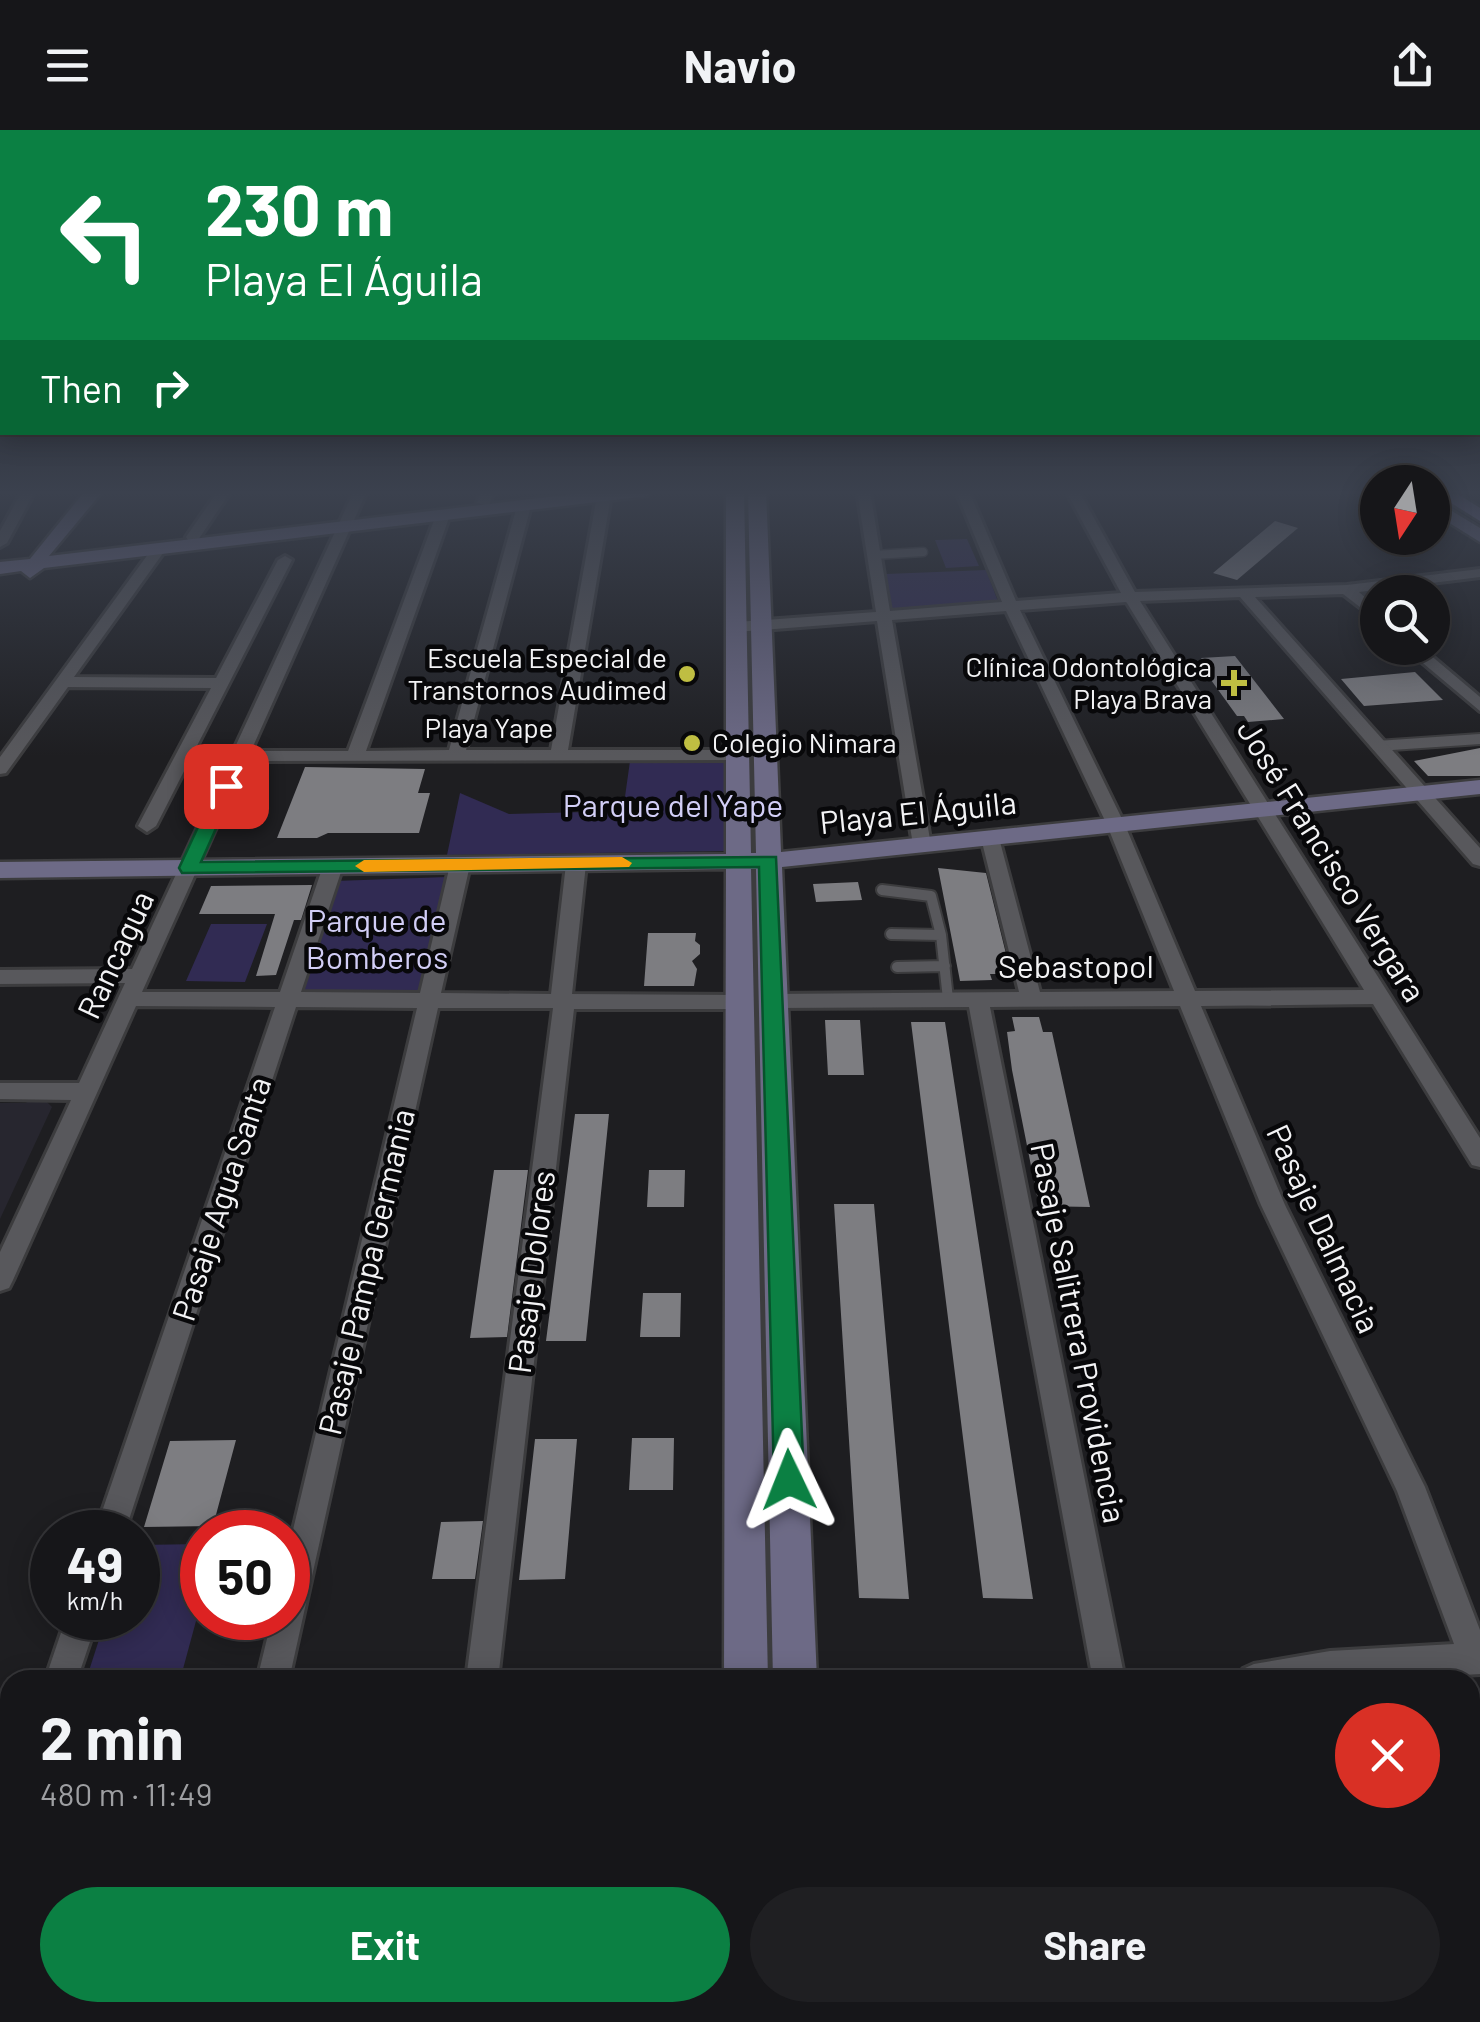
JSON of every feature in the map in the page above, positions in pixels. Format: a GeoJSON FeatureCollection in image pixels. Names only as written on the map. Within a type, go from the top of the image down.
{"type":"FeatureCollection","features":[{"type":"Feature","properties":{"kind":"main road"},"geometry":{"type":"LineString","coordinates":[[744,579],[754,862],[740,1002],[746,1670]]}},
{"type":"Feature","properties":{"kind":"main road"},"geometry":{"type":"LineString","coordinates":[[751,579],[737,754],[774,1001],[796,1670]]}},
{"type":"Feature","properties":{"kind":"main road","name":"Playa El Águila"},"geometry":{"type":"LineString","coordinates":[[0,870],[754,862],[1480,787]]}},
{"type":"Feature","properties":{"kind":"street"},"geometry":{"type":"LineString","coordinates":[[0,769],[137,579]]}},
{"type":"Feature","properties":{"kind":"street"},"geometry":{"type":"LineString","coordinates":[[147,826],[275,579]]}},
{"type":"Feature","properties":{"kind":"street","name":"Rancagua"},"geometry":{"type":"LineString","coordinates":[[0,1280],[321,579]]}},
{"type":"Feature","properties":{"kind":"street"},"geometry":{"type":"LineString","coordinates":[[355,756],[420,579]]}},
{"type":"Feature","properties":{"kind":"street"},"geometry":{"type":"LineString","coordinates":[[456,755],[504,579]]}},
{"type":"Feature","properties":{"kind":"street"},"geometry":{"type":"LineString","coordinates":[[559,755],[583,579]]}},
{"type":"Feature","properties":{"kind":"street"},"geometry":{"type":"LineString","coordinates":[[878,579],[922,845]]}},
{"type":"Feature","properties":{"kind":"street","name":"Pasaje Dalmacia"},"geometry":{"type":"LineString","coordinates":[[1000,579],[1116,825],[1273,1205],[1410,1487],[1478,1658]]}},
{"type":"Feature","properties":{"kind":"street","name":"José Francisco Vergara"},"geometry":{"type":"LineString","coordinates":[[1121,579],[1480,1158]]}},
{"type":"Feature","properties":{"kind":"street"},"geometry":{"type":"LineString","coordinates":[[748,626],[1131,598],[1346,589],[1427,579]]}},
{"type":"Feature","properties":{"kind":"street"},"geometry":{"type":"LineString","coordinates":[[1346,589],[1360,601]]}},
{"type":"Feature","properties":{"kind":"street"},"geometry":{"type":"LineString","coordinates":[[1244,593],[1480,860]]}},
{"type":"Feature","properties":{"kind":"street"},"geometry":{"type":"LineString","coordinates":[[1432,665],[1480,706]]}},
{"type":"Feature","properties":{"kind":"street"},"geometry":{"type":"LineString","coordinates":[[63,682],[221,683]]}},
{"type":"Feature","properties":{"kind":"street","name":"Playa Yape"},"geometry":{"type":"LineString","coordinates":[[240,756],[737,754]]}},
{"type":"Feature","properties":{"kind":"street"},"geometry":{"type":"LineString","coordinates":[[990,838],[1030,1000]]}},
{"type":"Feature","properties":{"kind":"street","name":"Pasaje Dolores"},"geometry":{"type":"LineString","coordinates":[[483,1670],[576,864]]}},
{"type":"Feature","properties":{"kind":"street","name":"Pasaje Pampa Germania"},"geometry":{"type":"LineString","coordinates":[[276,1670],[460,865]]}},
{"type":"Feature","properties":{"kind":"street","name":"Pasaje Agua Santa"},"geometry":{"type":"LineString","coordinates":[[117,1510],[333,866]]}},
{"type":"Feature","properties":{"kind":"street"},"geometry":{"type":"LineString","coordinates":[[0,977],[139,976]]}},
{"type":"Feature","properties":{"kind":"street","name":"Sebastopol"},"geometry":{"type":"LineString","coordinates":[[774,1001],[1380,997]]}},
{"type":"Feature","properties":{"kind":"street"},"geometry":{"type":"LineString","coordinates":[[129,999],[740,1002]]}},
{"type":"Feature","properties":{"kind":"street","name":"Pasaje Salitrera Providencia"},"geometry":{"type":"LineString","coordinates":[[978,1000],[1108,1670]]}},
{"type":"Feature","properties":{"kind":"street"},"geometry":{"type":"LineString","coordinates":[[0,1091],[86,1092]]}},
{"type":"Feature","properties":{"kind":"street"},"geometry":{"type":"LineString","coordinates":[[64,1670],[75,1640]]}},
{"type":"Feature","properties":{"kind":"street"},"geometry":{"type":"LineString","coordinates":[[1358,1670],[1478,1658]]}},
{"type":"Feature","properties":{"kind":"lane"},"geometry":{"type":"LineString","coordinates":[[1377,746],[1480,739]]}},
{"type":"Feature","properties":{"kind":"lane"},"geometry":{"type":"LineString","coordinates":[[882,890],[925,892],[931,896],[941,935],[948,1000]]}},
{"type":"Feature","properties":{"kind":"lane"},"geometry":{"type":"LineString","coordinates":[[891,934],[941,935]]}},
{"type":"Feature","properties":{"kind":"lane"},"geometry":{"type":"LineString","coordinates":[[896,968],[945,966]]}},
{"type":"Feature","properties":{"kind":"shaded area"},"geometry":{"type":"Polygon","coordinates":[[[42,1097],[52,1107],[0,1219],[0,1103],[26,1103],[30,1098],[42,1097]]]}},
{"type":"Feature","properties":{"kind":"green space"},"geometry":{"type":"Polygon","coordinates":[[[887,579],[990,579],[999,604],[890,612],[887,579]]]}},
{"type":"Feature","properties":{"kind":"green space","name":"Parque del Yape"},"geometry":{"type":"Polygon","coordinates":[[[729,759],[726,851],[447,855],[460,793],[509,814],[623,811],[630,761],[729,759]]]}},
{"type":"Feature","properties":{"kind":"green space","name":"Parque de Bomberos"},"geometry":{"type":"Polygon","coordinates":[[[447,877],[450,881],[423,990],[411,997],[304,997],[298,991],[335,881],[447,877]]]}},
{"type":"Feature","properties":{"kind":"green space"},"geometry":{"type":"Polygon","coordinates":[[[211,924],[267,924],[245,982],[186,981],[211,924]]]}},
{"type":"Feature","properties":{"kind":"green space"},"geometry":{"type":"Polygon","coordinates":[[[180,1544],[180,1640],[191,1640],[183,1670],[89,1670],[99,1640],[160,1640],[160,1545],[180,1544]]]}},
{"type":"Feature","properties":{"kind":"building","name":"Clínica Odontológica Playa Brava"},"geometry":{"type":"Polygon","coordinates":[[[1235,656],[1284,719],[1248,722],[1244,716],[1237,716],[1198,662],[1204,662],[1201,658],[1235,656]]]}},
{"type":"Feature","properties":{"kind":"building"},"geometry":{"type":"Polygon","coordinates":[[[1415,672],[1443,700],[1364,706],[1341,679],[1415,672]]]}},
{"type":"Feature","properties":{"kind":"building"},"geometry":{"type":"Polygon","coordinates":[[[1480,748],[1480,776],[1428,776],[1414,761],[1480,748]]]}},
{"type":"Feature","properties":{"kind":"building"},"geometry":{"type":"Polygon","coordinates":[[[305,767],[425,769],[418,793],[430,793],[419,833],[328,833],[317,838],[277,838],[305,767]]]}},
{"type":"Feature","properties":{"kind":"building"},"geometry":{"type":"Polygon","coordinates":[[[938,868],[986,873],[1011,974],[990,974],[992,980],[960,981],[938,868]]]}},
{"type":"Feature","properties":{"kind":"building"},"geometry":{"type":"Polygon","coordinates":[[[858,882],[862,900],[816,902],[813,884],[858,882]]]}},
{"type":"Feature","properties":{"kind":"building"},"geometry":{"type":"Polygon","coordinates":[[[312,885],[301,920],[294,920],[276,975],[256,976],[275,914],[199,914],[211,886],[312,885]]]}},
{"type":"Feature","properties":{"kind":"building"},"geometry":{"type":"Polygon","coordinates":[[[648,933],[696,933],[700,954],[692,961],[697,969],[694,986],[644,986],[648,933]]]}},
{"type":"Feature","properties":{"kind":"building"},"geometry":{"type":"Polygon","coordinates":[[[1012,1017],[1039,1017],[1043,1032],[1052,1032],[1090,1207],[1039,1206],[1012,1070],[1007,1032],[1015,1031],[1012,1017]]]}},
{"type":"Feature","properties":{"kind":"building"},"geometry":{"type":"Polygon","coordinates":[[[825,1020],[860,1020],[864,1075],[828,1075],[825,1020]]]}},
{"type":"Feature","properties":{"kind":"building"},"geometry":{"type":"Polygon","coordinates":[[[911,1022],[945,1022],[1033,1599],[983,1598],[911,1022]]]}},
{"type":"Feature","properties":{"kind":"building"},"geometry":{"type":"Polygon","coordinates":[[[575,1114],[609,1114],[586,1341],[546,1341],[575,1114]]]}},
{"type":"Feature","properties":{"kind":"building"},"geometry":{"type":"Polygon","coordinates":[[[494,1170],[528,1170],[507,1337],[470,1338],[494,1170]]]}},
{"type":"Feature","properties":{"kind":"building"},"geometry":{"type":"Polygon","coordinates":[[[649,1170],[685,1170],[684,1207],[647,1207],[649,1170]]]}},
{"type":"Feature","properties":{"kind":"building"},"geometry":{"type":"Polygon","coordinates":[[[834,1204],[874,1204],[909,1599],[859,1598],[834,1204]]]}},
{"type":"Feature","properties":{"kind":"building"},"geometry":{"type":"Polygon","coordinates":[[[643,1293],[681,1293],[680,1337],[640,1337],[643,1293]]]}},
{"type":"Feature","properties":{"kind":"building"},"geometry":{"type":"Polygon","coordinates":[[[632,1438],[674,1438],[673,1490],[629,1490],[632,1438]]]}},
{"type":"Feature","properties":{"kind":"building"},"geometry":{"type":"Polygon","coordinates":[[[535,1439],[577,1439],[565,1579],[519,1580],[535,1439]]]}},
{"type":"Feature","properties":{"kind":"building"},"geometry":{"type":"Polygon","coordinates":[[[236,1440],[217,1510],[180,1510],[180,1526],[160,1527],[160,1510],[149,1510],[170,1441],[236,1440]]]}},
{"type":"Feature","properties":{"kind":"building"},"geometry":{"type":"Polygon","coordinates":[[[483,1521],[475,1579],[432,1579],[441,1522],[483,1521]]]}},
{"type":"Feature","properties":{"kind":"slow traffic"},"geometry":{"type":"LineString","coordinates":[[364,866],[622,863]]}},
{"type":"Feature","properties":{"kind":"place","name":"Escuela Especial de Transtornos Audimed"},"geometry":{"type":"Point","coordinates":[687,674]}},
{"type":"Feature","properties":{"kind":"place","name":"Clínica Odontológica Playa Brava"},"geometry":{"type":"Point","coordinates":[1234,683]}},
{"type":"Feature","properties":{"kind":"place","name":"Colegio Nimara"},"geometry":{"type":"Point","coordinates":[692,743]}},
{"type":"Feature","properties":{"kind":"route"},"geometry":{"type":"LineString","coordinates":[[226,786],[189,868],[769,861],[789,1480]]}}]}
